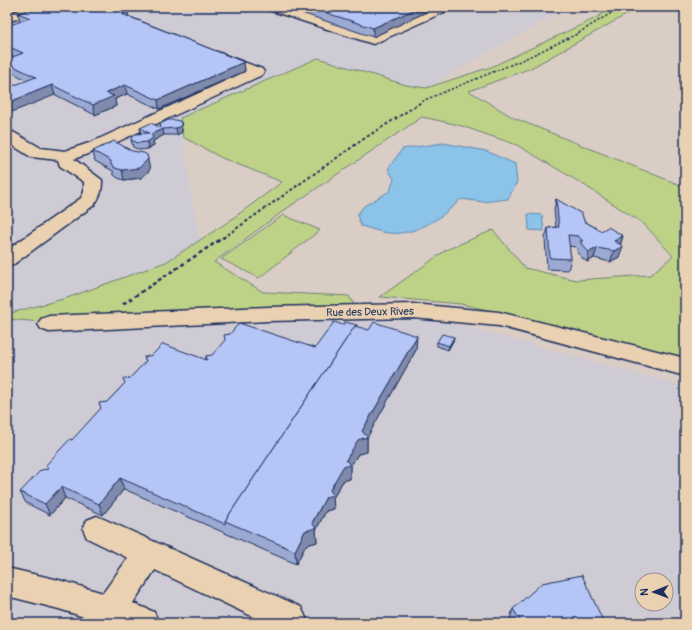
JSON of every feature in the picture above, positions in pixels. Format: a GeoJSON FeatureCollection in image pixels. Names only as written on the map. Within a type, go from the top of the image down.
{"type":"FeatureCollection","features":[{"type":"Feature","properties":{"kind":"street"},"geometry":{"type":"LineString","coordinates":[[7,18],[42,7]]}},
{"type":"Feature","properties":{"kind":"street"},"geometry":{"type":"LineString","coordinates":[[273,7],[373,40],[445,7]]}},
{"type":"Feature","properties":{"kind":"street"},"geometry":{"type":"LineString","coordinates":[[7,135],[37,152],[66,156],[98,145],[258,72],[202,50]]}},
{"type":"Feature","properties":{"kind":"street"},"geometry":{"type":"LineString","coordinates":[[7,260],[88,201],[93,192],[93,180],[66,162],[66,156]]}},
{"type":"Feature","properties":{"kind":"street","name":"Rue des Deux Rives"},"geometry":{"type":"LineString","coordinates":[[49,324],[268,314],[413,311],[499,319],[685,367]]}},
{"type":"Feature","properties":{"kind":"street"},"geometry":{"type":"LineString","coordinates":[[97,529],[290,618]]}},
{"type":"Feature","properties":{"kind":"street"},"geometry":{"type":"LineString","coordinates":[[110,610],[150,554]]}},
{"type":"Feature","properties":{"kind":"street"},"geometry":{"type":"LineString","coordinates":[[7,582],[45,590],[110,610],[143,623]]}},
{"type":"Feature","properties":{"kind":"path"},"geometry":{"type":"LineString","coordinates":[[108,321],[124,303],[238,228],[365,138],[427,99],[520,61],[575,35],[621,7]]}},
{"type":"Feature","properties":{"kind":"shaded area"},"geometry":{"type":"Polygon","coordinates":[[[7,7],[568,7],[452,73],[416,96],[180,118],[197,230],[216,287],[413,311],[685,387],[685,623],[7,623],[7,7]]]}},
{"type":"Feature","properties":{"kind":"green space"},"geometry":{"type":"Polygon","coordinates":[[[614,7],[640,7],[531,68],[469,91],[514,118],[685,187],[685,360],[569,328],[461,304],[380,297],[446,250],[493,230],[525,268],[576,280],[650,275],[673,256],[644,224],[581,183],[517,145],[459,125],[422,117],[286,209],[214,262],[263,292],[349,296],[361,317],[108,328],[7,319],[7,314],[67,298],[166,262],[228,222],[282,182],[222,158],[183,137],[180,118],[318,58],[406,85],[426,88],[491,67],[596,18],[614,7]]]}},
{"type":"Feature","properties":{"kind":"green space"},"geometry":{"type":"Polygon","coordinates":[[[283,215],[320,230],[259,278],[221,259],[283,215]]]}},
{"type":"Feature","properties":{"kind":"water"},"geometry":{"type":"Polygon","coordinates":[[[443,143],[486,151],[515,164],[517,182],[508,199],[483,202],[461,199],[437,219],[409,232],[388,233],[361,226],[357,215],[364,206],[390,191],[394,179],[388,169],[402,149],[443,143]]]}},
{"type":"Feature","properties":{"kind":"water"},"geometry":{"type":"Polygon","coordinates":[[[528,214],[542,215],[544,231],[529,230],[528,214]]]}},
{"type":"Feature","properties":{"kind":"building"},"geometry":{"type":"Polygon","coordinates":[[[38,7],[104,7],[112,10],[118,8],[128,12],[122,14],[244,62],[158,100],[125,85],[106,93],[114,96],[93,105],[52,85],[7,103],[7,88],[36,77],[7,63],[7,59],[23,53],[7,46],[7,26],[30,18],[18,13],[38,7]]]}},
{"type":"Feature","properties":{"kind":"building"},"geometry":{"type":"Polygon","coordinates":[[[308,7],[420,7],[373,28],[308,7]]]}},
{"type":"Feature","properties":{"kind":"building"},"geometry":{"type":"Polygon","coordinates":[[[168,120],[176,120],[181,122],[181,126],[163,129],[151,134],[153,138],[147,142],[138,143],[131,140],[135,134],[149,133],[140,128],[151,123],[161,128],[160,124],[168,120]]]}},
{"type":"Feature","properties":{"kind":"building"},"geometry":{"type":"Polygon","coordinates":[[[114,141],[132,151],[144,153],[147,155],[148,159],[139,168],[122,170],[115,168],[111,165],[111,161],[93,151],[114,141]]]}},
{"type":"Feature","properties":{"kind":"building"},"geometry":{"type":"Polygon","coordinates":[[[556,199],[582,214],[584,221],[601,231],[608,227],[623,236],[614,241],[623,246],[614,251],[597,248],[589,252],[583,246],[580,241],[583,241],[578,236],[568,235],[571,259],[550,258],[548,228],[559,227],[556,199]]]}},
{"type":"Feature","properties":{"kind":"building"},"geometry":{"type":"Polygon","coordinates":[[[334,322],[343,325],[345,322],[357,326],[355,326],[225,521],[225,524],[120,478],[99,504],[61,487],[45,504],[20,492],[41,470],[48,469],[46,465],[70,439],[72,440],[101,408],[99,403],[107,402],[125,383],[123,379],[130,378],[146,361],[144,357],[152,355],[163,344],[207,360],[206,356],[212,355],[225,340],[224,335],[230,334],[239,323],[315,348],[334,322]]]}},
{"type":"Feature","properties":{"kind":"building"},"geometry":{"type":"Polygon","coordinates":[[[374,322],[417,336],[362,431],[367,437],[358,440],[346,460],[350,465],[343,467],[330,490],[333,495],[326,497],[312,523],[316,528],[305,531],[295,551],[225,521],[355,326],[369,330],[374,322]]]}},
{"type":"Feature","properties":{"kind":"building"},"geometry":{"type":"Polygon","coordinates":[[[442,334],[454,337],[449,346],[437,342],[442,334]]]}},
{"type":"Feature","properties":{"kind":"building"},"geometry":{"type":"Polygon","coordinates":[[[582,575],[604,623],[522,623],[513,609],[542,583],[582,575]]]}},
{"type":"Feature","properties":{"kind":"building"},"geometry":{"type":"Polygon","coordinates":[[[492,618],[497,623],[489,623],[492,618]]]}}]}
